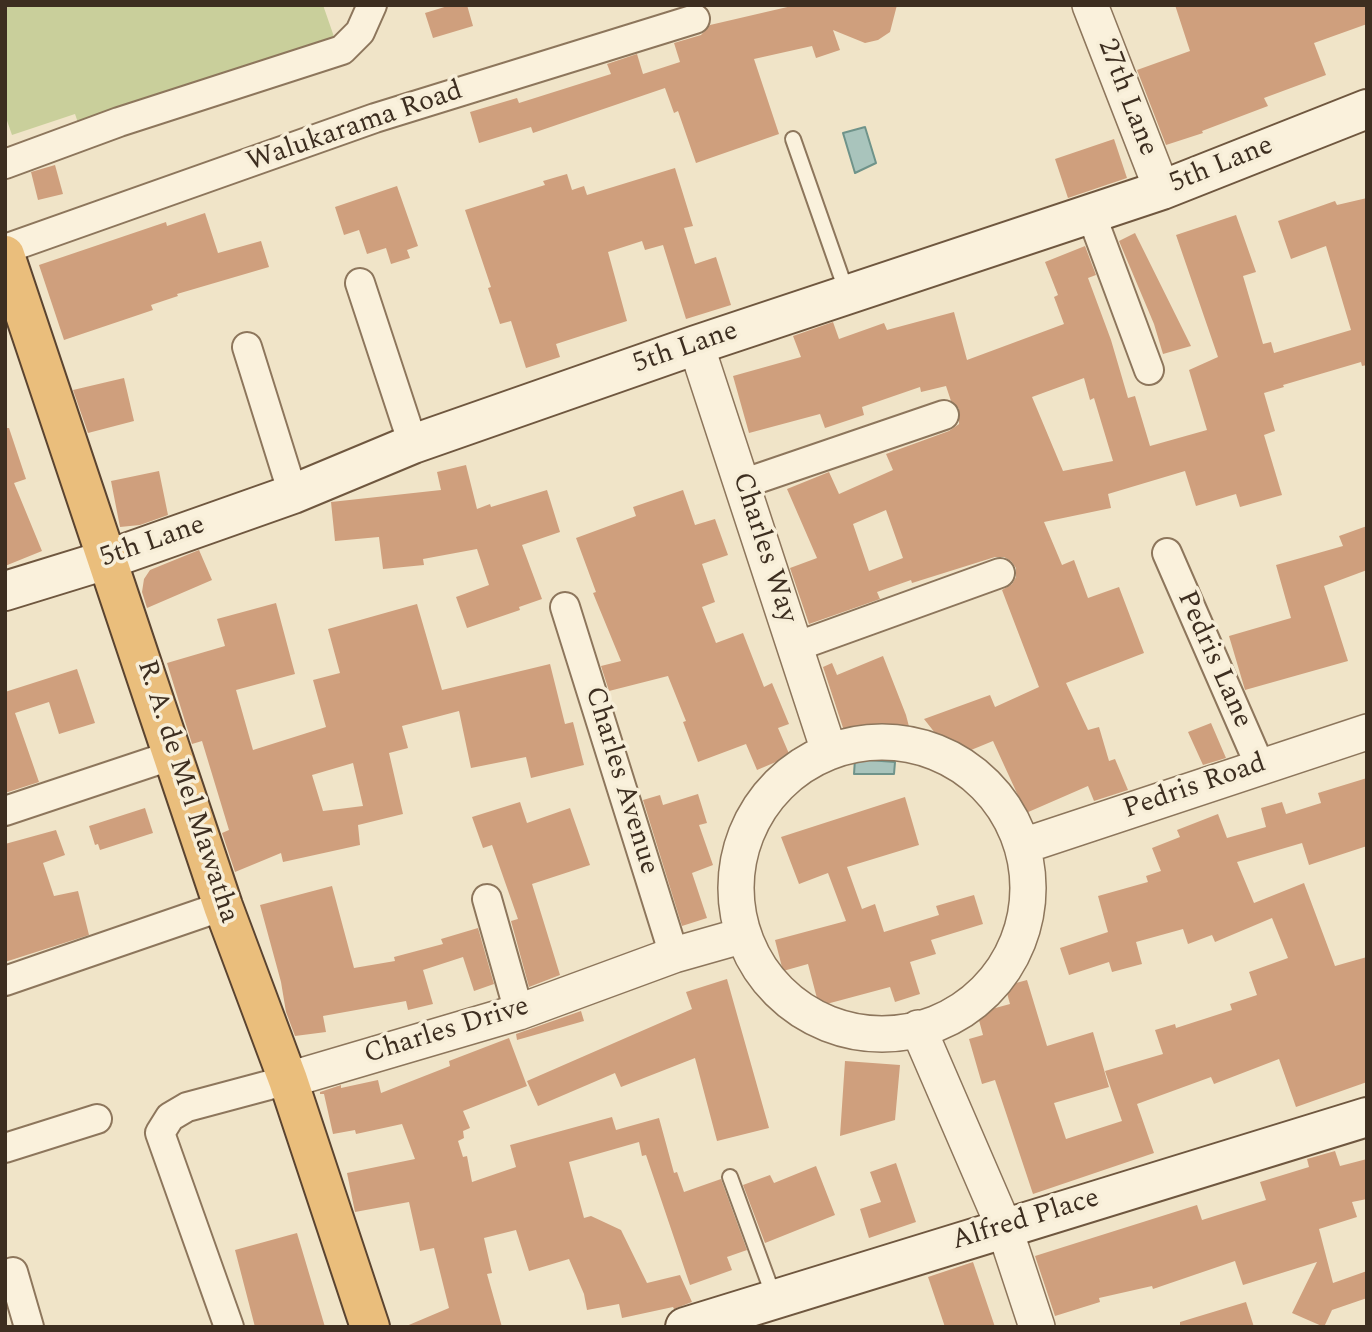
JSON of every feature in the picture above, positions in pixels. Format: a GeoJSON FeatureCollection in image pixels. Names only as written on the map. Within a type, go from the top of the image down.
{"type":"FeatureCollection","features":[{"type":"Feature","properties":{"kind":"highway","name":"R. A. de Mel Mawatha"},"geometry":{"type":"LineString","coordinates":[[5,256],[109,559],[223,906],[288,1080],[370,1327]]}},
{"type":"Feature","properties":{"kind":"main road","name":"5th Lane"},"geometry":{"type":"LineString","coordinates":[[5,591],[109,559],[293,494],[413,444],[696,345],[1162,190],[1367,109]]}},
{"type":"Feature","properties":{"kind":"main road","name":"Alfred Place"},"geometry":{"type":"LineString","coordinates":[[685,1327],[1367,1117]]}},
{"type":"Feature","properties":{"kind":"street"},"geometry":{"type":"LineString","coordinates":[[5,164],[119,122],[342,50],[360,32],[372,5]]}},
{"type":"Feature","properties":{"kind":"street","name":"27th Lane"},"geometry":{"type":"LineString","coordinates":[[1090,5],[1162,190]]}},
{"type":"Feature","properties":{"kind":"street","name":"Walukarama Road"},"geometry":{"type":"LineString","coordinates":[[5,249],[375,118],[696,12]]}},
{"type":"Feature","properties":{"kind":"street"},"geometry":{"type":"LineString","coordinates":[[1091,214],[1149,370]]}},
{"type":"Feature","properties":{"kind":"street"},"geometry":{"type":"LineString","coordinates":[[360,283],[413,444]]}},
{"type":"Feature","properties":{"kind":"street","name":"Charles Way"},"geometry":{"type":"LineString","coordinates":[[696,345],[829,751]]}},
{"type":"Feature","properties":{"kind":"street"},"geometry":{"type":"LineString","coordinates":[[247,347],[293,494]]}},
{"type":"Feature","properties":{"kind":"street"},"geometry":{"type":"LineString","coordinates":[[742,484],[944,415]]}},
{"type":"Feature","properties":{"kind":"street","name":"Pedris Lane"},"geometry":{"type":"LineString","coordinates":[[1167,553],[1260,766]]}},
{"type":"Feature","properties":{"kind":"street"},"geometry":{"type":"LineString","coordinates":[[795,647],[1000,573]]}},
{"type":"Feature","properties":{"kind":"street","name":"Charles Avenue"},"geometry":{"type":"LineString","coordinates":[[565,607],[674,955]]}},
{"type":"Feature","properties":{"kind":"street","name":"Pedris Road"},"geometry":{"type":"LineString","coordinates":[[1023,846],[1367,732]]}},
{"type":"Feature","properties":{"kind":"street"},"geometry":{"type":"LineString","coordinates":[[877,741],[925,748],[946,758],[968,769],[1002,803],[1023,846],[1029,888],[1024,929],[1006,967],[979,999],[943,1021],[896,1034],[847,1030],[802,1011],[766,979],[741,936],[734,891],[740,847],[759,806],[790,773],[829,751],[877,741]]}},
{"type":"Feature","properties":{"kind":"street"},"geometry":{"type":"LineString","coordinates":[[5,811],[173,755]]}},
{"type":"Feature","properties":{"kind":"street"},"geometry":{"type":"LineString","coordinates":[[487,900],[519,1012]]}},
{"type":"Feature","properties":{"kind":"street"},"geometry":{"type":"LineString","coordinates":[[5,981],[223,906]]}},
{"type":"Feature","properties":{"kind":"street","name":"Charles Drive"},"geometry":{"type":"LineString","coordinates":[[229,1327],[160,1133],[170,1117],[187,1107],[519,1012],[674,955],[741,936]]}},
{"type":"Feature","properties":{"kind":"street"},"geometry":{"type":"LineString","coordinates":[[918,1028],[1003,1227],[1037,1327]]}},
{"type":"Feature","properties":{"kind":"street"},"geometry":{"type":"LineString","coordinates":[[5,1148],[97,1119]]}},
{"type":"Feature","properties":{"kind":"street"},"geometry":{"type":"LineString","coordinates":[[13,1272],[29,1327]]}},
{"type":"Feature","properties":{"kind":"lane"},"geometry":{"type":"LineString","coordinates":[[793,139],[847,294]]}},
{"type":"Feature","properties":{"kind":"lane"},"geometry":{"type":"LineString","coordinates":[[730,1177],[775,1299]]}},
{"type":"Feature","properties":{"kind":"green space"},"geometry":{"type":"Polygon","coordinates":[[[5,5],[323,5],[340,54],[84,140],[75,114],[12,135],[5,115],[5,5]]]}},
{"type":"Feature","properties":{"kind":"water"},"geometry":{"type":"Polygon","coordinates":[[[865,127],[876,163],[855,173],[843,133],[865,127]]]}},
{"type":"Feature","properties":{"kind":"water"},"geometry":{"type":"Polygon","coordinates":[[[855,759],[895,762],[894,774],[854,774],[855,759]]]}},
{"type":"Feature","properties":{"kind":"building"},"geometry":{"type":"Polygon","coordinates":[[[451,5],[467,5],[473,26],[433,38],[425,13],[451,5]]]}},
{"type":"Feature","properties":{"kind":"building"},"geometry":{"type":"Polygon","coordinates":[[[796,5],[897,5],[890,32],[878,40],[865,43],[833,30],[840,50],[816,58],[812,46],[754,59],[779,134],[696,163],[678,111],[674,113],[665,88],[533,133],[531,127],[479,143],[470,112],[517,98],[519,103],[611,74],[607,64],[637,54],[643,74],[680,62],[674,43],[701,35],[710,25],[796,5]]]}},
{"type":"Feature","properties":{"kind":"building"},"geometry":{"type":"Polygon","coordinates":[[[1175,5],[1367,5],[1367,24],[1314,43],[1326,75],[1264,98],[1268,106],[1166,145],[1137,70],[1190,51],[1175,5]]]}},
{"type":"Feature","properties":{"kind":"building"},"geometry":{"type":"Polygon","coordinates":[[[1114,139],[1127,178],[1068,198],[1055,159],[1114,139]]]}},
{"type":"Feature","properties":{"kind":"building"},"geometry":{"type":"Polygon","coordinates":[[[55,165],[63,194],[38,200],[31,172],[55,165]]]}},
{"type":"Feature","properties":{"kind":"building"},"geometry":{"type":"Polygon","coordinates":[[[675,168],[693,226],[684,228],[695,264],[716,257],[731,305],[686,319],[663,245],[645,250],[642,241],[608,252],[627,321],[556,344],[560,357],[526,368],[511,321],[500,324],[488,288],[491,287],[465,210],[545,185],[543,181],[567,174],[572,190],[584,186],[587,195],[675,168]]]}},
{"type":"Feature","properties":{"kind":"building"},"geometry":{"type":"Polygon","coordinates":[[[397,186],[418,246],[407,250],[410,258],[391,264],[386,248],[367,254],[359,230],[344,235],[335,207],[397,186]]]}},
{"type":"Feature","properties":{"kind":"building"},"geometry":{"type":"Polygon","coordinates":[[[1367,198],[1367,365],[1362,366],[1361,362],[1264,393],[1275,431],[1264,435],[1282,495],[1240,507],[1236,494],[1196,506],[1185,471],[1108,494],[1111,508],[1044,522],[1062,565],[1074,560],[1088,598],[1119,587],[1144,653],[1066,683],[1088,730],[1099,727],[1109,761],[1115,759],[1128,790],[1094,801],[1088,786],[1026,813],[993,741],[954,757],[924,719],[990,695],[995,707],[1039,687],[1002,590],[1012,584],[1016,577],[1016,568],[1011,561],[1004,557],[995,557],[912,583],[911,580],[877,592],[880,599],[809,624],[790,568],[817,558],[787,489],[829,472],[839,494],[893,470],[886,454],[949,431],[959,424],[959,409],[951,401],[946,386],[921,392],[920,387],[862,407],[864,415],[825,428],[820,414],[749,433],[733,376],[801,357],[793,336],[833,322],[839,339],[884,323],[887,330],[954,312],[967,360],[1064,324],[1054,297],[1058,295],[1045,262],[1085,246],[1096,275],[1088,278],[1111,340],[1128,398],[1135,396],[1150,446],[1207,430],[1189,370],[1218,357],[1176,235],[1236,215],[1256,272],[1243,276],[1263,344],[1271,342],[1274,353],[1351,330],[1326,246],[1291,259],[1278,221],[1335,201],[1337,205],[1367,198]],[[1084,378],[1032,397],[1063,471],[1113,461],[1094,398],[1090,400],[1084,378]],[[886,510],[853,524],[869,571],[903,558],[886,510]]]}},
{"type":"Feature","properties":{"kind":"building"},"geometry":{"type":"Polygon","coordinates":[[[205,213],[218,253],[261,241],[269,267],[177,294],[178,296],[151,305],[153,310],[64,340],[39,265],[166,222],[167,226],[205,213]]]}},
{"type":"Feature","properties":{"kind":"building"},"geometry":{"type":"Polygon","coordinates":[[[1135,233],[1191,346],[1163,354],[1154,324],[1119,241],[1135,233]]]}},
{"type":"Feature","properties":{"kind":"building"},"geometry":{"type":"Polygon","coordinates":[[[124,378],[134,421],[88,433],[73,390],[124,378]]]}},
{"type":"Feature","properties":{"kind":"building"},"geometry":{"type":"Polygon","coordinates":[[[5,428],[9,428],[26,479],[14,483],[42,551],[5,566],[5,428]]]}},
{"type":"Feature","properties":{"kind":"building"},"geometry":{"type":"Polygon","coordinates":[[[466,465],[477,509],[547,490],[560,532],[522,545],[542,599],[519,607],[520,610],[467,628],[456,597],[489,585],[477,549],[423,559],[424,565],[383,569],[379,537],[335,541],[331,502],[441,490],[437,472],[466,465]]]}},
{"type":"Feature","properties":{"kind":"building"},"geometry":{"type":"Polygon","coordinates":[[[159,471],[168,515],[140,525],[120,527],[111,481],[159,471]]]}},
{"type":"Feature","properties":{"kind":"building"},"geometry":{"type":"Polygon","coordinates":[[[683,490],[695,525],[715,519],[728,555],[702,564],[715,602],[702,607],[716,643],[743,633],[764,687],[772,683],[789,724],[778,728],[790,756],[757,770],[746,744],[698,762],[683,722],[686,721],[668,676],[609,691],[601,666],[621,661],[593,593],[596,592],[576,538],[636,516],[633,507],[683,490]]]}},
{"type":"Feature","properties":{"kind":"building"},"geometry":{"type":"Polygon","coordinates":[[[1367,526],[1367,570],[1324,586],[1348,661],[1245,690],[1229,636],[1291,618],[1276,565],[1343,546],[1339,536],[1367,526]]]}},
{"type":"Feature","properties":{"kind":"building"},"geometry":{"type":"Polygon","coordinates":[[[199,550],[212,580],[147,608],[142,592],[144,579],[150,570],[199,550]]]}},
{"type":"Feature","properties":{"kind":"building"},"geometry":{"type":"Polygon","coordinates":[[[276,603],[295,674],[236,690],[253,750],[326,727],[313,680],[340,673],[328,629],[417,604],[442,690],[550,664],[565,724],[573,722],[584,765],[531,778],[526,757],[471,768],[459,711],[402,726],[408,748],[389,753],[403,814],[358,825],[360,845],[283,862],[281,853],[235,872],[222,833],[229,830],[202,741],[192,744],[167,663],[225,646],[217,619],[276,603]],[[353,763],[312,775],[323,811],[363,806],[353,763]]]}},
{"type":"Feature","properties":{"kind":"building"},"geometry":{"type":"Polygon","coordinates":[[[883,656],[906,715],[913,742],[877,739],[848,743],[823,667],[832,663],[837,675],[883,656]]]}},
{"type":"Feature","properties":{"kind":"building"},"geometry":{"type":"Polygon","coordinates":[[[77,669],[95,723],[59,734],[49,702],[15,713],[39,782],[5,793],[5,692],[77,669]]]}},
{"type":"Feature","properties":{"kind":"building"},"geometry":{"type":"Polygon","coordinates":[[[1211,723],[1226,758],[1203,765],[1188,732],[1211,723]]]}},
{"type":"Feature","properties":{"kind":"building"},"geometry":{"type":"Polygon","coordinates":[[[1367,778],[1367,846],[1309,865],[1302,843],[1237,862],[1254,903],[1304,883],[1335,966],[1367,957],[1367,1082],[1296,1107],[1279,1059],[1214,1084],[1211,1077],[1137,1104],[1154,1153],[1033,1194],[995,1080],[982,1084],[969,1039],[983,1035],[977,1013],[1010,1004],[1005,986],[1027,980],[1047,1046],[1093,1032],[1109,1087],[1054,1103],[1066,1139],[1122,1121],[1105,1071],[1163,1054],[1155,1030],[1175,1024],[1176,1028],[1232,1010],[1230,1004],[1257,995],[1249,972],[1288,958],[1272,918],[1215,942],[1212,935],[1188,944],[1183,929],[1136,942],[1142,964],[1112,972],[1109,962],[1069,975],[1060,948],[1108,932],[1098,896],[1148,882],[1146,876],[1161,871],[1152,848],[1180,837],[1177,830],[1218,814],[1227,838],[1266,827],[1261,808],[1282,802],[1286,814],[1321,803],[1318,793],[1367,778]]]}},
{"type":"Feature","properties":{"kind":"building"},"geometry":{"type":"Polygon","coordinates":[[[698,794],[707,823],[699,825],[713,865],[692,873],[707,918],[682,926],[643,800],[660,795],[663,805],[698,794]]]}},
{"type":"Feature","properties":{"kind":"building"},"geometry":{"type":"Polygon","coordinates":[[[905,797],[919,845],[847,867],[862,909],[875,904],[884,932],[939,915],[936,906],[974,895],[983,924],[931,940],[936,954],[910,962],[920,994],[895,1002],[890,987],[819,1006],[808,964],[783,971],[775,940],[846,921],[828,873],[799,884],[781,837],[905,797]]]}},
{"type":"Feature","properties":{"kind":"building"},"geometry":{"type":"Polygon","coordinates":[[[520,802],[527,823],[570,808],[590,865],[532,884],[560,975],[529,987],[511,921],[518,919],[492,845],[483,848],[472,817],[520,802]]]}},
{"type":"Feature","properties":{"kind":"building"},"geometry":{"type":"Polygon","coordinates":[[[145,808],[153,833],[100,850],[98,844],[95,845],[89,826],[145,808]]]}},
{"type":"Feature","properties":{"kind":"building"},"geometry":{"type":"Polygon","coordinates":[[[56,830],[65,855],[43,863],[54,896],[78,891],[89,935],[5,962],[5,844],[56,830]]]}},
{"type":"Feature","properties":{"kind":"building"},"geometry":{"type":"Polygon","coordinates":[[[332,886],[354,968],[395,961],[394,957],[443,944],[441,939],[478,928],[494,984],[474,991],[463,957],[423,970],[433,1004],[408,1010],[406,1001],[323,1016],[326,1032],[295,1036],[286,1012],[281,982],[260,905],[332,886]]]}},
{"type":"Feature","properties":{"kind":"building"},"geometry":{"type":"Polygon","coordinates":[[[727,979],[769,1128],[717,1141],[695,1058],[621,1087],[615,1073],[538,1106],[527,1081],[692,1009],[686,992],[727,979]]]}},
{"type":"Feature","properties":{"kind":"building"},"geometry":{"type":"Polygon","coordinates":[[[581,1011],[584,1021],[517,1040],[516,1034],[581,1011]]]}},
{"type":"Feature","properties":{"kind":"building"},"geometry":{"type":"Polygon","coordinates":[[[509,1038],[527,1086],[463,1111],[470,1128],[463,1131],[464,1138],[458,1141],[463,1157],[467,1156],[472,1182],[516,1167],[510,1145],[612,1117],[616,1130],[659,1118],[674,1173],[677,1172],[684,1192],[721,1179],[747,1250],[727,1257],[732,1270],[690,1285],[646,1155],[642,1156],[639,1142],[569,1162],[584,1218],[591,1216],[621,1230],[647,1283],[680,1275],[692,1302],[674,1309],[673,1307],[622,1318],[619,1304],[587,1310],[584,1294],[569,1259],[529,1271],[516,1230],[484,1238],[492,1273],[487,1274],[502,1327],[404,1327],[449,1308],[434,1248],[420,1251],[409,1202],[355,1212],[347,1173],[415,1159],[402,1124],[356,1134],[355,1130],[333,1134],[324,1094],[320,1092],[341,1085],[341,1088],[378,1080],[381,1093],[450,1066],[449,1061],[509,1038]]]}},
{"type":"Feature","properties":{"kind":"building"},"geometry":{"type":"Polygon","coordinates":[[[845,1061],[900,1065],[895,1120],[840,1136],[845,1061]]]}},
{"type":"Feature","properties":{"kind":"building"},"geometry":{"type":"Polygon","coordinates":[[[1335,1151],[1340,1166],[1367,1159],[1367,1199],[1352,1202],[1357,1217],[1319,1229],[1333,1283],[1367,1271],[1367,1298],[1332,1310],[1324,1327],[1292,1313],[1317,1262],[1243,1285],[1235,1261],[1153,1289],[1152,1286],[1099,1298],[1100,1302],[1055,1316],[1035,1256],[1197,1205],[1202,1220],[1266,1200],[1260,1182],[1309,1167],[1307,1159],[1335,1151]]]}},
{"type":"Feature","properties":{"kind":"building"},"geometry":{"type":"Polygon","coordinates":[[[896,1163],[916,1222],[869,1238],[860,1209],[881,1202],[870,1172],[896,1163]]]}},
{"type":"Feature","properties":{"kind":"building"},"geometry":{"type":"Polygon","coordinates":[[[816,1166],[835,1215],[765,1243],[743,1185],[770,1175],[774,1183],[816,1166]]]}},
{"type":"Feature","properties":{"kind":"building"},"geometry":{"type":"Polygon","coordinates":[[[297,1233],[325,1327],[255,1327],[235,1250],[297,1233]]]}},
{"type":"Feature","properties":{"kind":"building"},"geometry":{"type":"Polygon","coordinates":[[[973,1262],[995,1327],[945,1327],[928,1277],[973,1262]]]}},
{"type":"Feature","properties":{"kind":"building"},"geometry":{"type":"Polygon","coordinates":[[[1246,1302],[1254,1327],[1180,1327],[1180,1322],[1246,1302]]]}}]}
